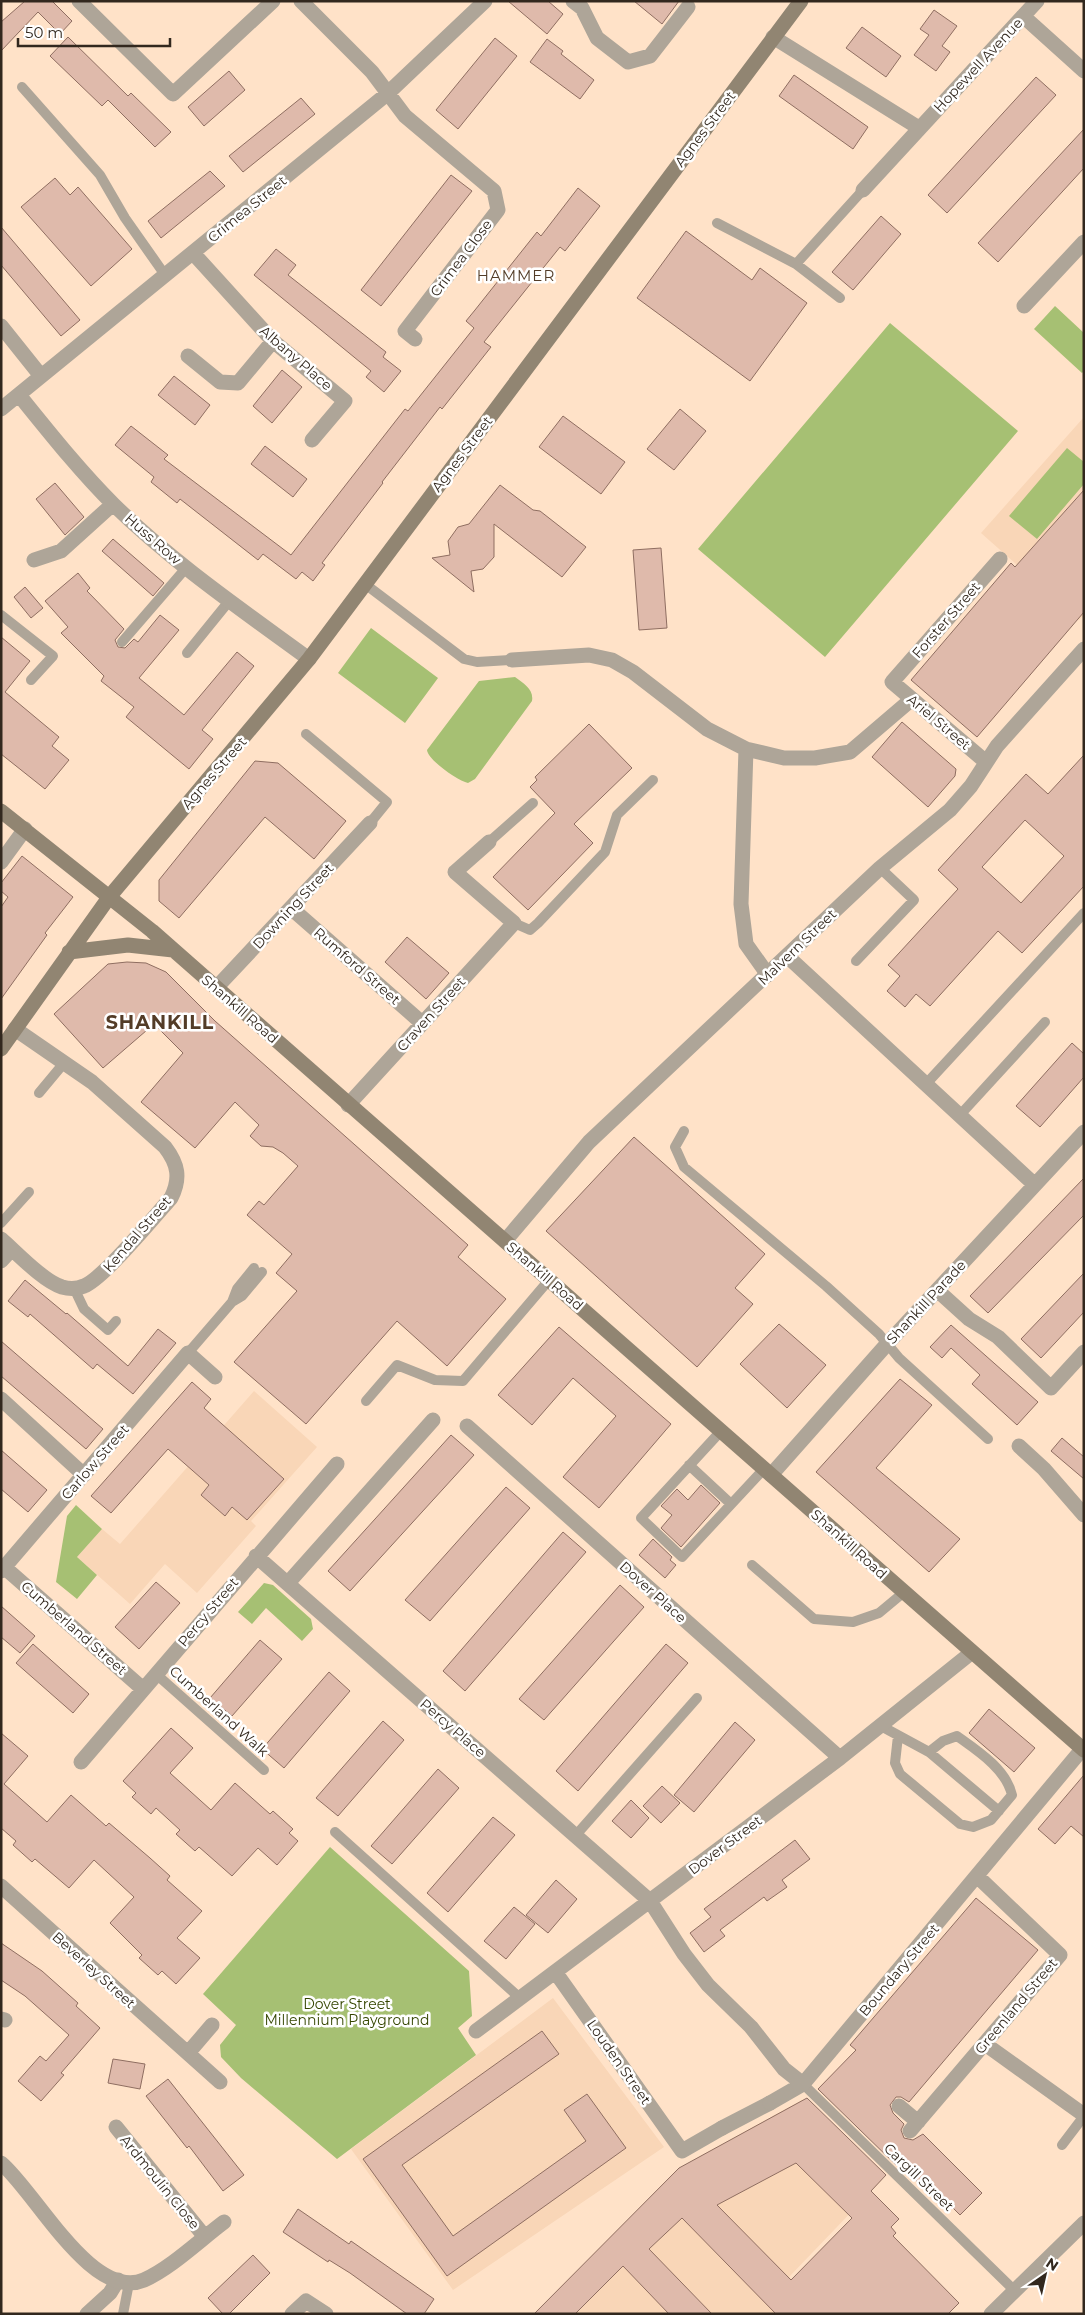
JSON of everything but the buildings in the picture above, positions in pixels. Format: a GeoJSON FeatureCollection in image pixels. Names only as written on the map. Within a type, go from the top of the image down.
{"type":"FeatureCollection","features":[{"type":"Feature","properties":{"kind":"main road","name":"Agnes Street"},"geometry":{"type":"LineString","coordinates":[[1,1049],[110,896],[309,659],[801,1]]}},
{"type":"Feature","properties":{"kind":"main road","name":"Shankill Road"},"geometry":{"type":"LineString","coordinates":[[1,811],[110,896],[173,950],[768,1472],[971,1653],[1083,1749]]}},
{"type":"Feature","properties":{"kind":"main road"},"geometry":{"type":"LineString","coordinates":[[69,952],[128,945],[173,950]]}},
{"type":"Feature","properties":{"kind":"street"},"geometry":{"type":"LineString","coordinates":[[79,1],[173,94],[272,1]]}},
{"type":"Feature","properties":{"kind":"street"},"geometry":{"type":"LineString","coordinates":[[301,1],[372,72],[387,94]]}},
{"type":"Feature","properties":{"kind":"street","name":"Crimea Street"},"geometry":{"type":"LineString","coordinates":[[1,409],[387,94],[485,1]]}},
{"type":"Feature","properties":{"kind":"street"},"geometry":{"type":"LineString","coordinates":[[573,1],[582,8],[597,38],[628,62],[650,56],[688,6]]}},
{"type":"Feature","properties":{"kind":"street","name":"Hopewell Avenue"},"geometry":{"type":"LineString","coordinates":[[863,190],[918,128],[1037,1]]}},
{"type":"Feature","properties":{"kind":"street"},"geometry":{"type":"LineString","coordinates":[[1023,16],[1084,72]]}},
{"type":"Feature","properties":{"kind":"street"},"geometry":{"type":"LineString","coordinates":[[773,37],[918,128]]}},
{"type":"Feature","properties":{"kind":"street","name":"Crimea Close"},"geometry":{"type":"LineString","coordinates":[[387,94],[405,116],[494,191],[498,210],[406,331],[415,339]]}},
{"type":"Feature","properties":{"kind":"street"},"geometry":{"type":"LineString","coordinates":[[1024,306],[1084,242]]}},
{"type":"Feature","properties":{"kind":"street","name":"Albany Place"},"geometry":{"type":"LineString","coordinates":[[194,253],[273,341],[345,400],[312,440]]}},
{"type":"Feature","properties":{"kind":"street"},"geometry":{"type":"LineString","coordinates":[[1,326],[41,376]]}},
{"type":"Feature","properties":{"kind":"street"},"geometry":{"type":"LineString","coordinates":[[188,356],[220,382],[238,383],[273,341]]}},
{"type":"Feature","properties":{"kind":"street","name":"Huss Row"},"geometry":{"type":"LineString","coordinates":[[19,395],[78,467],[113,504],[186,568],[309,659]]}},
{"type":"Feature","properties":{"kind":"street"},"geometry":{"type":"LineString","coordinates":[[34,560],[61,551],[113,504]]}},
{"type":"Feature","properties":{"kind":"street","name":"Forster Street"},"geometry":{"type":"LineString","coordinates":[[892,682],[1000,559]]}},
{"type":"Feature","properties":{"kind":"street","name":"Malvern Street"},"geometry":{"type":"LineString","coordinates":[[505,1241],[589,1142],[880,868],[950,810],[971,786],[997,746],[1084,649]]}},
{"type":"Feature","properties":{"kind":"street"},"geometry":{"type":"LineString","coordinates":[[512,660],[590,655],[612,660],[633,672],[702,734],[746,749],[784,758],[815,758],[850,752],[912,699]]}},
{"type":"Feature","properties":{"kind":"street","name":"Ariel Street"},"geometry":{"type":"LineString","coordinates":[[892,682],[986,762]]}},
{"type":"Feature","properties":{"kind":"street"},"geometry":{"type":"LineString","coordinates":[[746,749],[745,854],[741,904],[746,944],[768,975]]}},
{"type":"Feature","properties":{"kind":"street","name":"Downing Street"},"geometry":{"type":"LineString","coordinates":[[216,988],[370,823]]}},
{"type":"Feature","properties":{"kind":"street"},"geometry":{"type":"LineString","coordinates":[[1,862],[25,829]]}},
{"type":"Feature","properties":{"kind":"street"},"geometry":{"type":"LineString","coordinates":[[489,842],[454,872],[514,923]]}},
{"type":"Feature","properties":{"kind":"street","name":"Rumford Street"},"geometry":{"type":"LineString","coordinates":[[291,908],[422,1024]]}},
{"type":"Feature","properties":{"kind":"street","name":"Craven Street"},"geometry":{"type":"LineString","coordinates":[[348,1105],[514,923]]}},
{"type":"Feature","properties":{"kind":"street"},"geometry":{"type":"LineString","coordinates":[[787,956],[1035,1185]]}},
{"type":"Feature","properties":{"kind":"street","name":"Kendal Street"},"geometry":{"type":"LineString","coordinates":[[15,1029],[92,1082],[165,1147],[173,1157],[178,1170],[174,1204],[101,1275],[86,1286],[74,1288]]}},
{"type":"Feature","properties":{"kind":"street","name":"Shankill Parade"},"geometry":{"type":"LineString","coordinates":[[768,1472],[1084,1132]]}},
{"type":"Feature","properties":{"kind":"street"},"geometry":{"type":"LineString","coordinates":[[1,1261],[7,1244],[45,1277],[60,1287],[74,1288]]}},
{"type":"Feature","properties":{"kind":"street"},"geometry":{"type":"LineString","coordinates":[[937,1290],[968,1319],[998,1337],[1051,1388],[1084,1352]]}},
{"type":"Feature","properties":{"kind":"street"},"geometry":{"type":"LineString","coordinates":[[188,1353],[215,1377]]}},
{"type":"Feature","properties":{"kind":"street","name":"Carlow Street"},"geometry":{"type":"LineString","coordinates":[[3,1569],[188,1353]]}},
{"type":"Feature","properties":{"kind":"street"},"geometry":{"type":"LineString","coordinates":[[1,1399],[84,1475]]}},
{"type":"Feature","properties":{"kind":"street"},"geometry":{"type":"LineString","coordinates":[[288,1583],[433,1420]]}},
{"type":"Feature","properties":{"kind":"street","name":"Dover Place"},"geometry":{"type":"LineString","coordinates":[[467,1426],[840,1758]]}},
{"type":"Feature","properties":{"kind":"street"},"geometry":{"type":"LineString","coordinates":[[1019,1446],[1044,1469],[1084,1515]]}},
{"type":"Feature","properties":{"kind":"street","name":"Percy Street"},"geometry":{"type":"LineString","coordinates":[[81,1762],[336,1464]]}},
{"type":"Feature","properties":{"kind":"street","name":"Percy Place"},"geometry":{"type":"LineString","coordinates":[[256,1556],[650,1901],[684,1954],[708,1984],[751,2027],[784,2069],[803,2084]]}},
{"type":"Feature","properties":{"kind":"street","name":"Cumberland Street"},"geometry":{"type":"LineString","coordinates":[[3,1569],[143,1689]]}},
{"type":"Feature","properties":{"kind":"street","name":"Dover Street"},"geometry":{"type":"LineString","coordinates":[[476,2032],[840,1758],[971,1653]]}},
{"type":"Feature","properties":{"kind":"street","name":"Boundary Street"},"geometry":{"type":"LineString","coordinates":[[682,2151],[803,2084],[1083,1749]]}},
{"type":"Feature","properties":{"kind":"street","name":"Greenland Street"},"geometry":{"type":"LineString","coordinates":[[899,2106],[914,2127],[1060,1954],[977,1876]]}},
{"type":"Feature","properties":{"kind":"street","name":"Beverley Street"},"geometry":{"type":"LineString","coordinates":[[1,1886],[220,2082]]}},
{"type":"Feature","properties":{"kind":"street","name":"Louden Street"},"geometry":{"type":"LineString","coordinates":[[556,1973],[682,2151]]}},
{"type":"Feature","properties":{"kind":"street"},"geometry":{"type":"LineString","coordinates":[[188,2053],[212,2024]]}},
{"type":"Feature","properties":{"kind":"street"},"geometry":{"type":"LineString","coordinates":[[985,2044],[1084,2116]]}},
{"type":"Feature","properties":{"kind":"street","name":"Ardmoulin Close"},"geometry":{"type":"LineString","coordinates":[[116,2127],[205,2237]]}},
{"type":"Feature","properties":{"kind":"street"},"geometry":{"type":"LineString","coordinates":[[1,2164],[19,2179],[82,2258],[95,2270],[123,2282],[142,2281],[155,2274],[224,2222]]}},
{"type":"Feature","properties":{"kind":"street"},"geometry":{"type":"LineString","coordinates":[[991,2314],[1084,2223]]}},
{"type":"Feature","properties":{"kind":"street"},"geometry":{"type":"LineString","coordinates":[[87,2314],[123,2282]]}},
{"type":"Feature","properties":{"kind":"street"},"geometry":{"type":"LineString","coordinates":[[292,2314],[306,2300],[326,2314]]}},
{"type":"Feature","properties":{"kind":"lane"},"geometry":{"type":"LineString","coordinates":[[22,87],[100,175],[125,218],[165,276]]}},
{"type":"Feature","properties":{"kind":"lane"},"geometry":{"type":"LineString","coordinates":[[796,264],[863,190]]}},
{"type":"Feature","properties":{"kind":"lane"},"geometry":{"type":"LineString","coordinates":[[717,223],[796,264],[840,298]]}},
{"type":"Feature","properties":{"kind":"lane"},"geometry":{"type":"LineString","coordinates":[[122,642],[186,568]]}},
{"type":"Feature","properties":{"kind":"lane"},"geometry":{"type":"LineString","coordinates":[[365,584],[464,658],[477,662],[512,660]]}},
{"type":"Feature","properties":{"kind":"lane"},"geometry":{"type":"LineString","coordinates":[[187,653],[230,600]]}},
{"type":"Feature","properties":{"kind":"lane"},"geometry":{"type":"LineString","coordinates":[[1,615],[53,656],[31,680]]}},
{"type":"Feature","properties":{"kind":"lane"},"geometry":{"type":"LineString","coordinates":[[306,734],[387,802],[370,823]]}},
{"type":"Feature","properties":{"kind":"lane"},"geometry":{"type":"LineString","coordinates":[[514,923],[530,930],[538,923],[605,852],[617,815],[653,780]]}},
{"type":"Feature","properties":{"kind":"lane"},"geometry":{"type":"LineString","coordinates":[[489,842],[534,802]]}},
{"type":"Feature","properties":{"kind":"lane"},"geometry":{"type":"LineString","coordinates":[[856,960],[914,900],[880,868]]}},
{"type":"Feature","properties":{"kind":"lane"},"geometry":{"type":"LineString","coordinates":[[926,1084],[1084,913]]}},
{"type":"Feature","properties":{"kind":"lane"},"geometry":{"type":"LineString","coordinates":[[960,1115],[1045,1022]]}},
{"type":"Feature","properties":{"kind":"lane"},"geometry":{"type":"LineString","coordinates":[[39,1093],[64,1063]]}},
{"type":"Feature","properties":{"kind":"lane"},"geometry":{"type":"LineString","coordinates":[[684,1131],[675,1147],[684,1167],[826,1286],[887,1344],[899,1358],[988,1439]]}},
{"type":"Feature","properties":{"kind":"lane"},"geometry":{"type":"LineString","coordinates":[[1,1223],[29,1192]]}},
{"type":"Feature","properties":{"kind":"lane","name":"Carlow Street"},"geometry":{"type":"LineString","coordinates":[[188,1353],[232,1302],[237,1289],[258,1270]]}},
{"type":"Feature","properties":{"kind":"lane"},"geometry":{"type":"LineString","coordinates":[[366,1401],[398,1365],[435,1380],[463,1381],[549,1280]]}},
{"type":"Feature","properties":{"kind":"lane"},"geometry":{"type":"LineString","coordinates":[[74,1288],[84,1308],[108,1330],[116,1321]]}},
{"type":"Feature","properties":{"kind":"lane"},"geometry":{"type":"LineString","coordinates":[[721,1431],[641,1518],[682,1557],[731,1504],[768,1472]]}},
{"type":"Feature","properties":{"kind":"lane"},"geometry":{"type":"LineString","coordinates":[[689,1465],[731,1504]]}},
{"type":"Feature","properties":{"kind":"lane"},"geometry":{"type":"LineString","coordinates":[[752,1565],[814,1619],[853,1622],[878,1613],[903,1593]]}},
{"type":"Feature","properties":{"kind":"lane","name":"Cumberland Walk"},"geometry":{"type":"LineString","coordinates":[[156,1674],[264,1770]]}},
{"type":"Feature","properties":{"kind":"lane"},"geometry":{"type":"LineString","coordinates":[[576,1835],[697,1698]]}},
{"type":"Feature","properties":{"kind":"lane"},"geometry":{"type":"LineString","coordinates":[[881,1726],[929,1752],[999,1811]]}},
{"type":"Feature","properties":{"kind":"lane"},"geometry":{"type":"LineString","coordinates":[[898,1736],[895,1763],[900,1774],[960,1824],[973,1827],[992,1820],[1012,1795],[1010,1784],[1002,1773],[957,1736],[942,1741],[929,1752]]}},
{"type":"Feature","properties":{"kind":"lane"},"geometry":{"type":"LineString","coordinates":[[335,1832],[521,1999]]}},
{"type":"Feature","properties":{"kind":"lane","name":"Cargill Street"},"geometry":{"type":"LineString","coordinates":[[803,2084],[1015,2291]]}},
{"type":"Feature","properties":{"kind":"lane"},"geometry":{"type":"LineString","coordinates":[[1062,2145],[1084,2116]]}},
{"type":"Feature","properties":{"kind":"lane"},"geometry":{"type":"LineString","coordinates":[[123,2282],[123,2314]]}},
{"type":"Feature","properties":{"kind":"shaded area"},"geometry":{"type":"Polygon","coordinates":[[[1084,417],[1084,615],[1079,620],[981,533],[1084,417]]]}},
{"type":"Feature","properties":{"kind":"shaded area"},"geometry":{"type":"Polygon","coordinates":[[[254,1391],[317,1447],[251,1521],[256,1526],[197,1593],[165,1564],[130,1604],[77,1557],[102,1529],[120,1544],[254,1391]]]}},
{"type":"Feature","properties":{"kind":"shaded area"},"geometry":{"type":"Polygon","coordinates":[[[553,1998],[664,2147],[453,2290],[351,2149],[553,1998]]]}},
{"type":"Feature","properties":{"kind":"shaded area"},"geometry":{"type":"Polygon","coordinates":[[[802,2100],[882,2180],[789,2277],[824,2314],[535,2313],[679,2168],[802,2100]]]}},
{"type":"Feature","properties":{"kind":"green space"},"geometry":{"type":"Polygon","coordinates":[[[1055,306],[1084,333],[1084,371],[1082,373],[1034,329],[1055,306]]]}},
{"type":"Feature","properties":{"kind":"green space"},"geometry":{"type":"Polygon","coordinates":[[[890,323],[1018,431],[825,657],[698,549],[890,323]]]}},
{"type":"Feature","properties":{"kind":"green space"},"geometry":{"type":"Polygon","coordinates":[[[1067,448],[1084,462],[1084,484],[1037,539],[1009,516],[1067,448]]]}},
{"type":"Feature","properties":{"kind":"green space"},"geometry":{"type":"Polygon","coordinates":[[[371,628],[438,678],[405,723],[338,673],[371,628]]]}},
{"type":"Feature","properties":{"kind":"green space"},"geometry":{"type":"Polygon","coordinates":[[[515,677],[530,690],[532,701],[475,779],[468,783],[463,781],[432,759],[427,750],[479,681],[515,677]]]}},
{"type":"Feature","properties":{"kind":"green space"},"geometry":{"type":"Polygon","coordinates":[[[76,1505],[102,1529],[77,1557],[97,1575],[77,1599],[56,1582],[67,1516],[76,1505]]]}},
{"type":"Feature","properties":{"kind":"green space"},"geometry":{"type":"Polygon","coordinates":[[[264,1583],[273,1585],[311,1619],[313,1629],[302,1641],[266,1608],[252,1624],[238,1612],[264,1583]]]}},
{"type":"Feature","properties":{"kind":"green space","name":"Dover Street Millennium Playground"},"geometry":{"type":"Polygon","coordinates":[[[330,1847],[469,1971],[472,2016],[458,2028],[476,2055],[337,2159],[241,2078],[221,2057],[220,2045],[236,2025],[203,1994],[330,1847]]]}},
{"type":"Feature","properties":{"kind":"district","name":"HAMMER"},"geometry":{"type":"Point","coordinates":[516,275]}},
{"type":"Feature","properties":{"kind":"district","name":"SHANKILL"},"geometry":{"type":"Point","coordinates":[160,1022]}}]}
